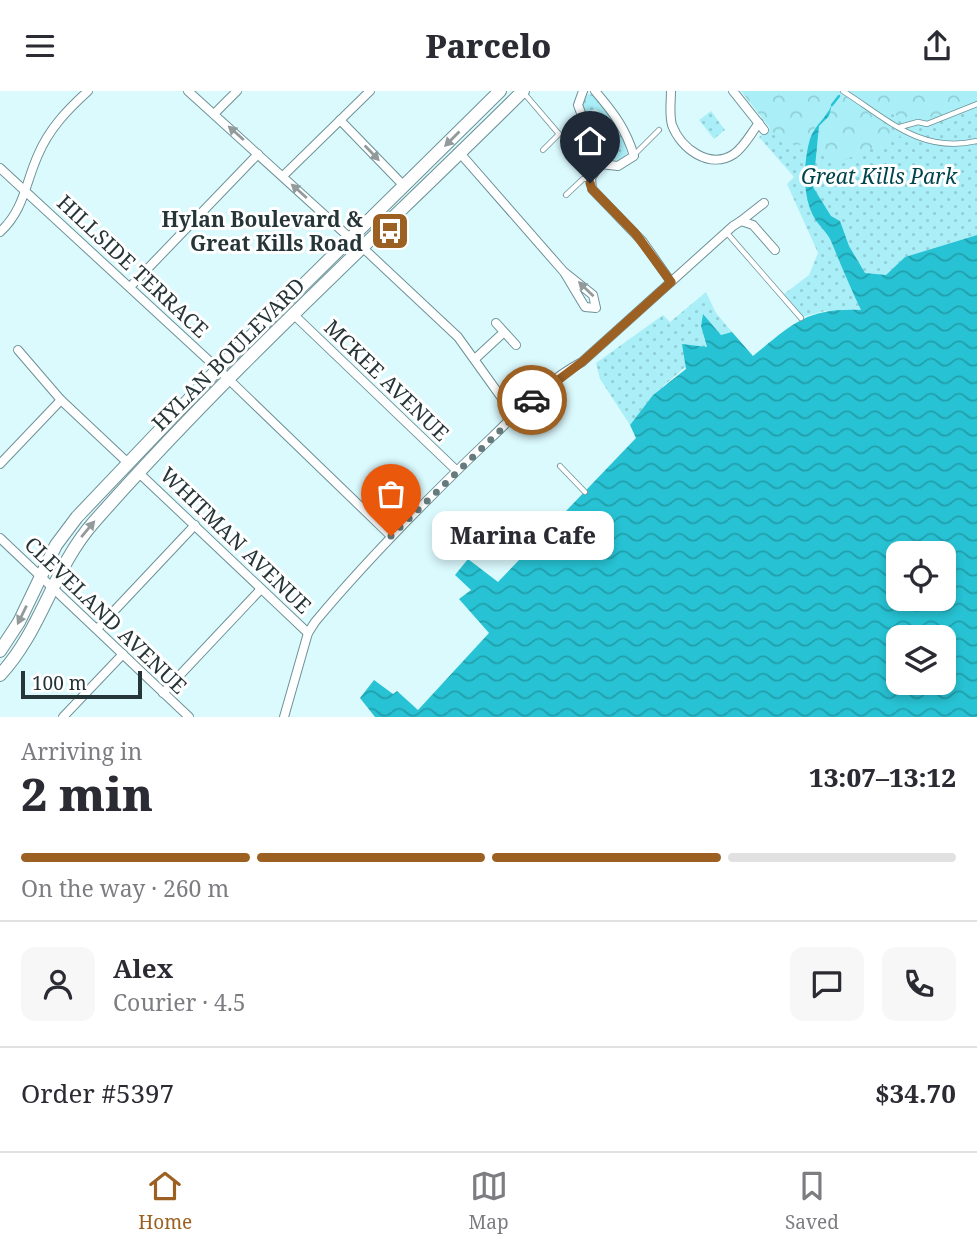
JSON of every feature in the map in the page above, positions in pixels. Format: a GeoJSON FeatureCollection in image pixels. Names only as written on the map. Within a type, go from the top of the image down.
{"type":"FeatureCollection","features":[{"type":"Feature","properties":{"kind":"main road","name":"HYLAN BOULEVARD"},"geometry":{"type":"LineString","coordinates":[[0,675],[31,634],[79,541],[223,374],[293,314],[405,187],[500,91]]}},
{"type":"Feature","properties":{"kind":"main road","name":"HYLAN BOULEVARD"},"geometry":{"type":"LineString","coordinates":[[0,652],[19,622],[40,575],[69,526],[128,463],[357,243],[523,91]]}},
{"type":"Feature","properties":{"kind":"street"},"geometry":{"type":"LineString","coordinates":[[188,91],[458,337],[476,358],[514,415]]}},
{"type":"Feature","properties":{"kind":"street"},"geometry":{"type":"LineString","coordinates":[[215,114],[237,91]]}},
{"type":"Feature","properties":{"kind":"street"},"geometry":{"type":"LineString","coordinates":[[283,176],[370,91]]}},
{"type":"Feature","properties":{"kind":"street"},"geometry":{"type":"LineString","coordinates":[[583,91],[578,104],[600,164]]}},
{"type":"Feature","properties":{"kind":"street"},"geometry":{"type":"LineString","coordinates":[[595,91],[620,122],[634,156],[618,166],[600,164]]}},
{"type":"Feature","properties":{"kind":"street"},"geometry":{"type":"LineString","coordinates":[[671,91],[674,128],[690,150],[705,158],[721,159],[737,152],[761,126],[733,91]]}},
{"type":"Feature","properties":{"kind":"street"},"geometry":{"type":"LineString","coordinates":[[0,232],[18,213],[45,140],[83,93]]}},
{"type":"Feature","properties":{"kind":"street"},"geometry":{"type":"LineString","coordinates":[[340,120],[405,187]]}},
{"type":"Feature","properties":{"kind":"street"},"geometry":{"type":"LineString","coordinates":[[459,152],[564,272],[585,307],[596,308],[593,295],[564,272]]}},
{"type":"Feature","properties":{"kind":"street"},"geometry":{"type":"LineString","coordinates":[[130,287],[258,154]]}},
{"type":"Feature","properties":{"kind":"street"},"geometry":{"type":"LineString","coordinates":[[600,164],[591,178],[592,189],[635,233],[671,282]]}},
{"type":"Feature","properties":{"kind":"street","name":"HILLSIDE TERRACE"},"geometry":{"type":"LineString","coordinates":[[0,168],[223,374],[391,536]]}},
{"type":"Feature","properties":{"kind":"street"},"geometry":{"type":"LineString","coordinates":[[284,717],[308,633],[391,536],[514,415],[570,368],[582,362],[733,227],[764,203]]}},
{"type":"Feature","properties":{"kind":"street"},"geometry":{"type":"LineString","coordinates":[[733,227],[753,225],[775,250]]}},
{"type":"Feature","properties":{"kind":"street","name":"MCKEE AVENUE"},"geometry":{"type":"LineString","coordinates":[[293,314],[456,470]]}},
{"type":"Feature","properties":{"kind":"street"},"geometry":{"type":"LineString","coordinates":[[496,323],[516,345]]}},
{"type":"Feature","properties":{"kind":"street"},"geometry":{"type":"LineString","coordinates":[[476,358],[503,333]]}},
{"type":"Feature","properties":{"kind":"street"},"geometry":{"type":"LineString","coordinates":[[18,351],[61,400],[128,463]]}},
{"type":"Feature","properties":{"kind":"street"},"geometry":{"type":"LineString","coordinates":[[0,464],[61,400]]}},
{"type":"Feature","properties":{"kind":"street","name":"WHITMAN AVENUE"},"geometry":{"type":"LineString","coordinates":[[139,473],[308,633]]}},
{"type":"Feature","properties":{"kind":"street"},"geometry":{"type":"LineString","coordinates":[[97,629],[195,526]]}},
{"type":"Feature","properties":{"kind":"street","name":"CLEVELAND AVENUE"},"geometry":{"type":"LineString","coordinates":[[0,538],[189,717]]}},
{"type":"Feature","properties":{"kind":"street"},"geometry":{"type":"LineString","coordinates":[[163,693],[261,589]]}},
{"type":"Feature","properties":{"kind":"street"},"geometry":{"type":"LineString","coordinates":[[63,717],[123,654]]}},
{"type":"Feature","properties":{"kind":"lane"},"geometry":{"type":"LineString","coordinates":[[523,91],[559,134],[543,150]]}},
{"type":"Feature","properties":{"kind":"lane"},"geometry":{"type":"LineString","coordinates":[[843,91],[918,139],[935,144],[977,141]]}},
{"type":"Feature","properties":{"kind":"lane"},"geometry":{"type":"LineString","coordinates":[[900,127],[918,122],[927,124],[977,104]]}},
{"type":"Feature","properties":{"kind":"lane"},"geometry":{"type":"LineString","coordinates":[[634,156],[659,130]]}},
{"type":"Feature","properties":{"kind":"lane"},"geometry":{"type":"LineString","coordinates":[[566,195],[583,179],[591,178]]}},
{"type":"Feature","properties":{"kind":"lane"},"geometry":{"type":"LineString","coordinates":[[733,227],[801,318]]}},
{"type":"Feature","properties":{"kind":"lane"},"geometry":{"type":"LineString","coordinates":[[560,466],[585,492]]}},
{"type":"Feature","properties":{"kind":"green space","name":"Great Kills Park"},"geometry":{"type":"Polygon","coordinates":[[[741,91],[977,91],[977,235],[905,257],[886,275],[869,275],[862,310],[825,311],[802,317],[784,294],[809,275],[818,253],[787,184],[794,177],[759,137],[770,128],[741,91]]]}},
{"type":"Feature","properties":{"kind":"green space"},"geometry":{"type":"Polygon","coordinates":[[[741,91],[839,91],[901,136],[835,164],[825,151],[817,148],[820,126],[829,116],[830,109],[826,117],[816,124],[809,146],[781,142],[741,91]]]}},
{"type":"Feature","properties":{"kind":"green space"},"geometry":{"type":"Polygon","coordinates":[[[846,91],[977,91],[977,102],[940,115],[910,118],[880,110],[846,91]]]}},
{"type":"Feature","properties":{"kind":"green space"},"geometry":{"type":"Polygon","coordinates":[[[588,94],[594,95],[622,133],[614,134],[605,118],[595,116],[599,113],[596,109],[590,111],[589,122],[582,104],[588,94]]]}},
{"type":"Feature","properties":{"kind":"green space"},"geometry":{"type":"Polygon","coordinates":[[[711,111],[725,130],[714,139],[699,120],[711,111]]]}},
{"type":"Feature","properties":{"kind":"green space"},"geometry":{"type":"Polygon","coordinates":[[[613,135],[622,135],[627,153],[624,158],[613,161],[601,158],[595,144],[604,142],[610,148],[613,135]]]}},
{"type":"Feature","properties":{"kind":"green space"},"geometry":{"type":"Polygon","coordinates":[[[706,292],[716,313],[732,332],[721,335],[703,315],[701,326],[707,348],[653,395],[630,425],[600,379],[596,363],[663,315],[670,322],[706,292]]]}},
{"type":"Feature","properties":{"kind":"water"},"geometry":{"type":"Polygon","coordinates":[[[832,104],[829,116],[819,126],[813,187],[831,216],[840,221],[849,246],[865,273],[886,275],[905,257],[977,235],[977,717],[375,717],[360,698],[374,680],[393,694],[397,691],[418,710],[489,633],[459,599],[471,590],[455,575],[468,559],[498,582],[636,438],[630,425],[653,395],[686,369],[682,344],[707,347],[701,326],[703,314],[721,335],[732,332],[753,356],[791,326],[813,315],[861,310],[831,241],[815,219],[808,201],[805,169],[810,139],[832,104]]]}},
{"type":"Feature","properties":{"kind":"water"},"geometry":{"type":"Polygon","coordinates":[[[596,119],[602,120],[609,135],[599,138],[596,119]]]}},
{"type":"Feature","properties":{"kind":"waterway"},"geometry":{"type":"LineString","coordinates":[[832,105],[839,96]]}},
{"type":"Feature","properties":{"kind":"way so far"},"geometry":{"type":"LineString","coordinates":[[391,536],[456,470],[532,400]]}},
{"type":"Feature","properties":{"kind":"place","name":"Hylan Boulevard & Great Kills Road"},"geometry":{"type":"Point","coordinates":[390,231]}},
{"type":"Feature","properties":{"kind":"place","name":"Marina Cafe"},"geometry":{"type":"Point","coordinates":[391,536]}},
{"type":"Feature","properties":{"kind":"route"},"geometry":{"type":"LineString","coordinates":[[532,400],[570,368],[582,362],[671,282],[643,242],[592,189],[590,183]]}}]}
